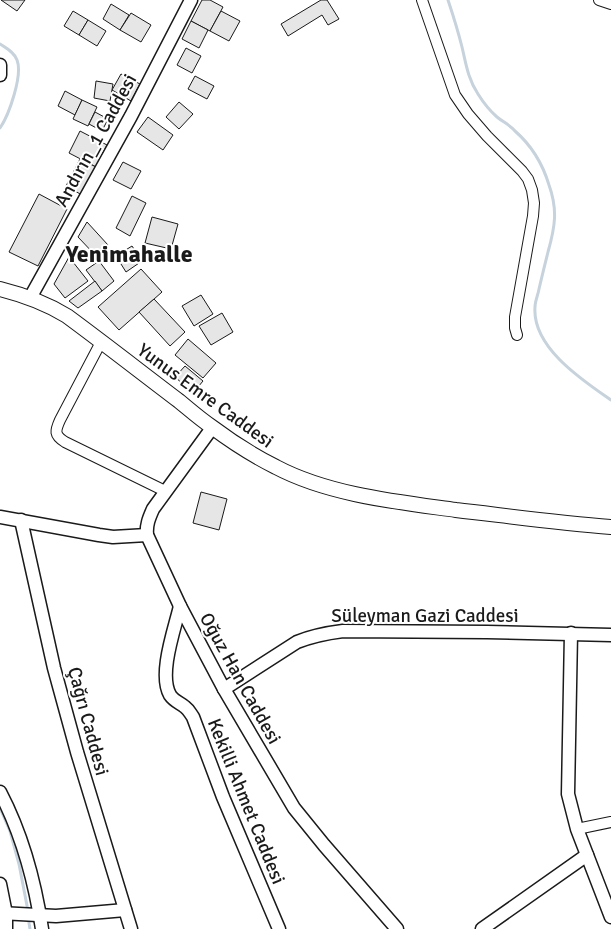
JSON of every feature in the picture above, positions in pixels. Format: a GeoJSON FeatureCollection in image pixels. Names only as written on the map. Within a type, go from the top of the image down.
{"type":"FeatureCollection","features":[{"type":"Feature","properties":{"kind":"main road","name":"Yunus Emre Caddesi"},"geometry":{"type":"LineString","coordinates":[[0,289],[30,298],[67,316],[212,428],[277,468],[318,484],[402,502],[611,527]]}},
{"type":"Feature","properties":{"kind":"street","name":"Andırın_1 Caddesi"},"geometry":{"type":"LineString","coordinates":[[30,298],[191,0]]}},
{"type":"Feature","properties":{"kind":"street"},"geometry":{"type":"LineString","coordinates":[[422,0],[450,83],[458,100],[487,136],[522,171],[528,179],[532,190],[533,216],[515,318],[517,335]]}},
{"type":"Feature","properties":{"kind":"street"},"geometry":{"type":"LineString","coordinates":[[599,0],[611,4]]}},
{"type":"Feature","properties":{"kind":"street"},"geometry":{"type":"LineString","coordinates":[[0,65],[0,75]]}},
{"type":"Feature","properties":{"kind":"street"},"geometry":{"type":"LineString","coordinates":[[101,342],[56,428],[58,438],[165,491]]}},
{"type":"Feature","properties":{"kind":"street"},"geometry":{"type":"LineString","coordinates":[[0,516],[112,537],[147,536],[146,528],[153,509],[212,428]]}},
{"type":"Feature","properties":{"kind":"street","name":"Çağrı Caddesi"},"geometry":{"type":"LineString","coordinates":[[21,520],[54,668],[74,743],[131,929]]}},
{"type":"Feature","properties":{"kind":"street","name":"Oğuz Han Caddesi"},"geometry":{"type":"LineString","coordinates":[[147,536],[180,606],[224,688],[294,808],[397,929]]}},
{"type":"Feature","properties":{"kind":"street","name":"Kekilli Ahmet Caddesi"},"geometry":{"type":"LineString","coordinates":[[180,606],[166,663],[168,691],[193,717],[223,797],[279,929]]}},
{"type":"Feature","properties":{"kind":"street","name":"Süleyman Gazi Caddesi"},"geometry":{"type":"LineString","coordinates":[[224,688],[297,642],[327,633],[343,631],[487,632],[611,635]]}},
{"type":"Feature","properties":{"kind":"street"},"geometry":{"type":"LineString","coordinates":[[571,633],[568,787],[570,806],[611,917]]}},
{"type":"Feature","properties":{"kind":"street"},"geometry":{"type":"LineString","coordinates":[[0,792],[21,840],[34,887],[37,916],[42,929]]}},
{"type":"Feature","properties":{"kind":"street"},"geometry":{"type":"LineString","coordinates":[[577,829],[611,822]]}},
{"type":"Feature","properties":{"kind":"street"},"geometry":{"type":"LineString","coordinates":[[482,929],[587,855]]}},
{"type":"Feature","properties":{"kind":"street"},"geometry":{"type":"LineString","coordinates":[[0,884],[7,914],[6,929]]}},
{"type":"Feature","properties":{"kind":"street"},"geometry":{"type":"LineString","coordinates":[[7,914],[37,916],[75,915],[125,910]]}},
{"type":"Feature","properties":{"kind":"building"},"geometry":{"type":"Polygon","coordinates":[[[1,0],[25,0],[17,11],[1,0]]]}},
{"type":"Feature","properties":{"kind":"building"},"geometry":{"type":"Polygon","coordinates":[[[202,0],[210,0],[223,7],[210,31],[191,21],[202,0]]]}},
{"type":"Feature","properties":{"kind":"building"},"geometry":{"type":"Polygon","coordinates":[[[321,0],[327,0],[339,19],[328,25],[322,15],[288,36],[281,24],[321,0]]]}},
{"type":"Feature","properties":{"kind":"building"},"geometry":{"type":"Polygon","coordinates":[[[111,4],[129,15],[120,30],[103,19],[111,4]]]}},
{"type":"Feature","properties":{"kind":"building"},"geometry":{"type":"Polygon","coordinates":[[[73,11],[88,20],[79,35],[64,26],[73,11]]]}},
{"type":"Feature","properties":{"kind":"building"},"geometry":{"type":"Polygon","coordinates":[[[221,11],[240,21],[229,41],[210,31],[221,11]]]}},
{"type":"Feature","properties":{"kind":"building"},"geometry":{"type":"Polygon","coordinates":[[[131,13],[151,25],[141,42],[120,30],[131,13]]]}},
{"type":"Feature","properties":{"kind":"building"},"geometry":{"type":"Polygon","coordinates":[[[88,20],[106,31],[97,46],[79,35],[88,20]]]}},
{"type":"Feature","properties":{"kind":"building"},"geometry":{"type":"Polygon","coordinates":[[[191,21],[208,30],[199,48],[182,39],[191,21]]]}},
{"type":"Feature","properties":{"kind":"building"},"geometry":{"type":"Polygon","coordinates":[[[186,48],[201,56],[192,73],[177,65],[186,48]]]}},
{"type":"Feature","properties":{"kind":"building"},"geometry":{"type":"Polygon","coordinates":[[[121,74],[140,84],[131,101],[112,90],[121,74]]]}},
{"type":"Feature","properties":{"kind":"building"},"geometry":{"type":"Polygon","coordinates":[[[195,76],[214,86],[207,99],[188,89],[195,76]]]}},
{"type":"Feature","properties":{"kind":"building"},"geometry":{"type":"Polygon","coordinates":[[[96,81],[113,84],[110,101],[94,98],[96,81]]]}},
{"type":"Feature","properties":{"kind":"building"},"geometry":{"type":"Polygon","coordinates":[[[65,91],[82,100],[75,115],[58,106],[65,91]]]}},
{"type":"Feature","properties":{"kind":"building"},"geometry":{"type":"Polygon","coordinates":[[[82,100],[97,107],[88,126],[73,119],[82,100]]]}},
{"type":"Feature","properties":{"kind":"building"},"geometry":{"type":"Polygon","coordinates":[[[179,102],[193,114],[179,129],[166,117],[179,102]]]}},
{"type":"Feature","properties":{"kind":"building"},"geometry":{"type":"Polygon","coordinates":[[[95,112],[108,119],[102,131],[89,124],[95,112]]]}},
{"type":"Feature","properties":{"kind":"building"},"geometry":{"type":"Polygon","coordinates":[[[148,117],[173,135],[163,150],[137,132],[148,117]]]}},
{"type":"Feature","properties":{"kind":"building"},"geometry":{"type":"Polygon","coordinates":[[[80,131],[107,145],[96,167],[69,153],[80,131]]]}},
{"type":"Feature","properties":{"kind":"building"},"geometry":{"type":"Polygon","coordinates":[[[80,159],[96,167],[82,195],[66,186],[80,159]]]}},
{"type":"Feature","properties":{"kind":"building"},"geometry":{"type":"Polygon","coordinates":[[[123,162],[141,171],[131,189],[113,180],[123,162]]]}},
{"type":"Feature","properties":{"kind":"building"},"geometry":{"type":"Polygon","coordinates":[[[39,194],[67,209],[38,266],[9,252],[39,194]]]}},
{"type":"Feature","properties":{"kind":"building"},"geometry":{"type":"Polygon","coordinates":[[[132,196],[146,203],[130,236],[116,228],[132,196]]]}},
{"type":"Feature","properties":{"kind":"building"},"geometry":{"type":"Polygon","coordinates":[[[152,217],[178,224],[171,249],[145,243],[152,217]]]}},
{"type":"Feature","properties":{"kind":"building"},"geometry":{"type":"Polygon","coordinates":[[[87,222],[108,245],[96,256],[78,237],[87,222]]]}},
{"type":"Feature","properties":{"kind":"building"},"geometry":{"type":"Polygon","coordinates":[[[132,246],[142,261],[126,272],[116,256],[132,246]]]}},
{"type":"Feature","properties":{"kind":"building"},"geometry":{"type":"Polygon","coordinates":[[[69,257],[88,281],[65,298],[54,284],[69,257]]]}},
{"type":"Feature","properties":{"kind":"building"},"geometry":{"type":"Polygon","coordinates":[[[99,261],[114,281],[102,291],[86,270],[99,261]]]}},
{"type":"Feature","properties":{"kind":"building"},"geometry":{"type":"Polygon","coordinates":[[[141,269],[162,292],[119,330],[98,307],[141,269]]]}},
{"type":"Feature","properties":{"kind":"building"},"geometry":{"type":"Polygon","coordinates":[[[95,281],[102,291],[78,308],[69,301],[95,281]]]}},
{"type":"Feature","properties":{"kind":"building"},"geometry":{"type":"Polygon","coordinates":[[[201,295],[213,314],[194,326],[182,306],[201,295]]]}},
{"type":"Feature","properties":{"kind":"building"},"geometry":{"type":"Polygon","coordinates":[[[154,299],[185,332],[170,346],[139,312],[154,299]]]}},
{"type":"Feature","properties":{"kind":"building"},"geometry":{"type":"Polygon","coordinates":[[[222,313],[233,332],[211,345],[199,326],[222,313]]]}},
{"type":"Feature","properties":{"kind":"building"},"geometry":{"type":"Polygon","coordinates":[[[188,339],[216,363],[203,378],[175,355],[188,339]]]}},
{"type":"Feature","properties":{"kind":"building"},"geometry":{"type":"Polygon","coordinates":[[[185,366],[203,381],[193,393],[175,377],[185,366]]]}},
{"type":"Feature","properties":{"kind":"building"},"geometry":{"type":"Polygon","coordinates":[[[201,492],[227,499],[219,530],[193,523],[201,492]]]}},
{"type":"Feature","properties":{"kind":"waterway"},"geometry":{"type":"LineString","coordinates":[[448,0],[472,83],[491,112],[513,129],[531,149],[543,170],[552,194],[554,226],[535,305],[536,322],[550,349],[561,361],[586,383],[611,400]]}},
{"type":"Feature","properties":{"kind":"waterway"},"geometry":{"type":"LineString","coordinates":[[0,44],[14,55],[18,67],[17,85],[0,128]]}},
{"type":"Feature","properties":{"kind":"waterway"},"geometry":{"type":"LineString","coordinates":[[0,808],[10,831],[19,864],[28,911]]}},
{"type":"Feature","properties":{"kind":"waterway"},"geometry":{"type":"LineString","coordinates":[[28,917],[30,929]]}},
{"type":"Feature","properties":{"kind":"district","name":"Yenimahalle"},"geometry":{"type":"Point","coordinates":[129,254]}}]}
